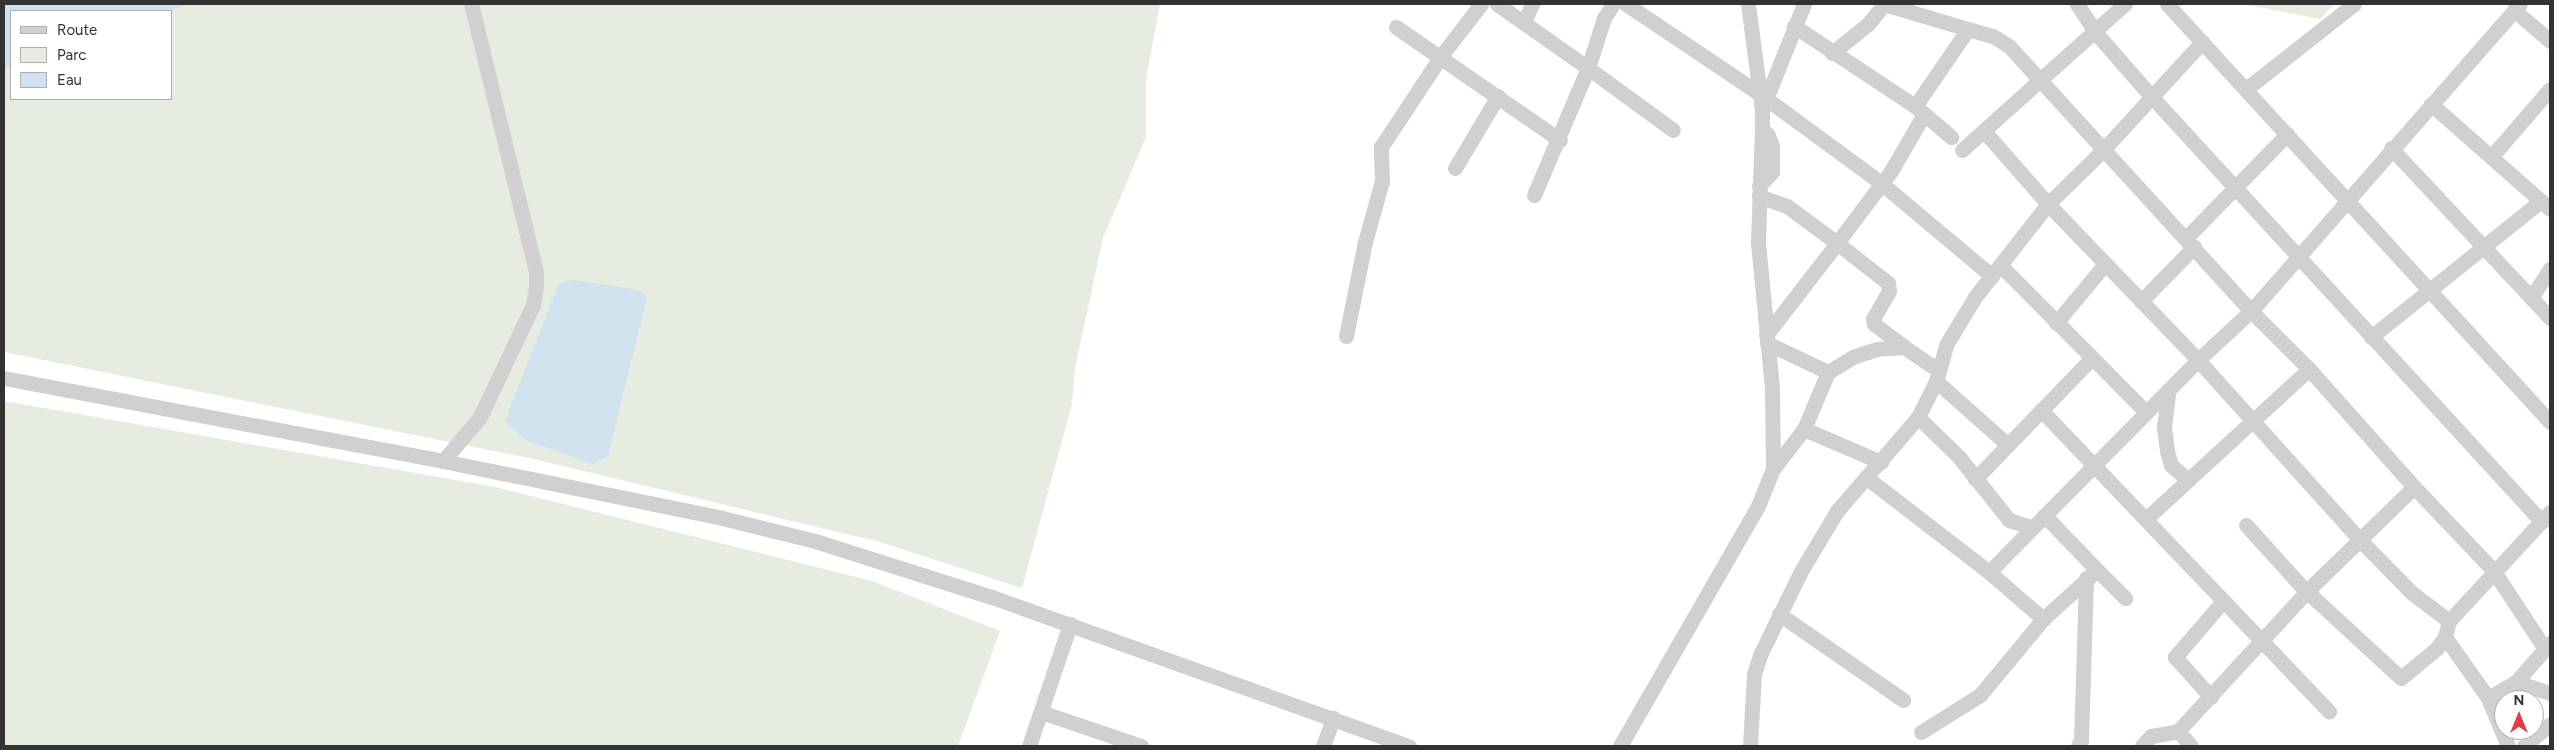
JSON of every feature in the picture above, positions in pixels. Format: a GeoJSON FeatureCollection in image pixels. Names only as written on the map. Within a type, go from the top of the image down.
{"type":"FeatureCollection","features":[{"type":"Feature","properties":{"kind":"street"},"geometry":{"type":"LineString","coordinates":[[443,461],[480,417],[533,306],[536,287],[536,272],[471,4]]}},
{"type":"Feature","properties":{"kind":"street"},"geometry":{"type":"LineString","coordinates":[[1346,336],[1365,242],[1382,181],[1381,147],[1441,56],[1480,4]]}},
{"type":"Feature","properties":{"kind":"street"},"geometry":{"type":"LineString","coordinates":[[1497,4],[1673,130]]}},
{"type":"Feature","properties":{"kind":"street"},"geometry":{"type":"LineString","coordinates":[[1524,22],[1532,4]]}},
{"type":"Feature","properties":{"kind":"street"},"geometry":{"type":"LineString","coordinates":[[1534,195],[1560,140],[1588,68],[1604,18],[1613,4]]}},
{"type":"Feature","properties":{"kind":"street"},"geometry":{"type":"LineString","coordinates":[[1626,4],[1763,97],[1997,271],[2056,323],[2146,412]]}},
{"type":"Feature","properties":{"kind":"street"},"geometry":{"type":"LineString","coordinates":[[1748,4],[1763,97],[1762,128],[1768,135],[1772,146],[1773,162],[1769,178],[1759,191],[1758,242],[1772,388],[1773,469]]}},
{"type":"Feature","properties":{"kind":"street"},"geometry":{"type":"LineString","coordinates":[[1763,97],[1804,4]]}},
{"type":"Feature","properties":{"kind":"street"},"geometry":{"type":"LineString","coordinates":[[1832,53],[1868,24],[1884,4],[1993,36],[2009,46],[2251,311],[2309,369],[2414,487],[2493,570],[2549,646],[2516,682],[2488,698]]}},
{"type":"Feature","properties":{"kind":"street"},"geometry":{"type":"LineString","coordinates":[[2077,4],[2095,32],[2297,257],[2371,337],[2546,517],[2493,570],[2449,621],[2445,637],[2437,648],[2401,678],[2307,591],[2246,525]]}},
{"type":"Feature","properties":{"kind":"street"},"geometry":{"type":"LineString","coordinates":[[1962,150],[2125,4]]}},
{"type":"Feature","properties":{"kind":"street"},"geometry":{"type":"LineString","coordinates":[[2167,4],[2550,422]]}},
{"type":"Feature","properties":{"kind":"street"},"geometry":{"type":"LineString","coordinates":[[2246,89],[2354,4]]}},
{"type":"Feature","properties":{"kind":"street"},"geometry":{"type":"LineString","coordinates":[[1989,572],[2031,526],[2093,467],[2198,360],[2251,311],[2391,148],[2517,7],[2550,40]]}},
{"type":"Feature","properties":{"kind":"street"},"geometry":{"type":"LineString","coordinates":[[1794,26],[1920,110],[1951,137]]}},
{"type":"Feature","properties":{"kind":"street"},"geometry":{"type":"LineString","coordinates":[[1396,27],[1441,56],[1560,140]]}},
{"type":"Feature","properties":{"kind":"street"},"geometry":{"type":"LineString","coordinates":[[1767,339],[1881,183],[1920,110],[1968,29]]}},
{"type":"Feature","properties":{"kind":"street"},"geometry":{"type":"LineString","coordinates":[[1750,746],[1754,674],[1779,614],[1837,511],[1918,418],[1937,376],[1946,345],[1975,296],[1997,271],[2048,204],[2103,150],[2202,42]]}},
{"type":"Feature","properties":{"kind":"street"},"geometry":{"type":"LineString","coordinates":[[2491,156],[2550,89]]}},
{"type":"Feature","properties":{"kind":"street"},"geometry":{"type":"LineString","coordinates":[[1456,168],[1498,96]]}},
{"type":"Feature","properties":{"kind":"street"},"geometry":{"type":"LineString","coordinates":[[2371,337],[2484,246],[2546,205],[2431,104]]}},
{"type":"Feature","properties":{"kind":"street"},"geometry":{"type":"LineString","coordinates":[[1984,131],[2048,204],[2198,360],[2359,539],[2412,593],[2449,621]]}},
{"type":"Feature","properties":{"kind":"street"},"geometry":{"type":"LineString","coordinates":[[2141,301],[2235,188],[2287,134]]}},
{"type":"Feature","properties":{"kind":"street"},"geometry":{"type":"LineString","coordinates":[[2391,148],[2550,318]]}},
{"type":"Feature","properties":{"kind":"street"},"geometry":{"type":"LineString","coordinates":[[1759,191],[1787,206],[1888,283],[1889,292],[1873,320],[1874,324],[1937,376],[2008,444]]}},
{"type":"Feature","properties":{"kind":"street"},"geometry":{"type":"LineString","coordinates":[[2056,323],[2105,264]]}},
{"type":"Feature","properties":{"kind":"street"},"geometry":{"type":"LineString","coordinates":[[2531,298],[2550,269]]}},
{"type":"Feature","properties":{"kind":"street"},"geometry":{"type":"LineString","coordinates":[[1767,339],[1828,372]]}},
{"type":"Feature","properties":{"kind":"street"},"geometry":{"type":"LineString","coordinates":[[1620,746],[1758,506],[1773,469],[1804,429],[1828,372],[1853,357],[1877,349],[1904,347]]}},
{"type":"Feature","properties":{"kind":"street"},"geometry":{"type":"LineString","coordinates":[[1975,479],[2092,359]]}},
{"type":"Feature","properties":{"kind":"street"},"geometry":{"type":"LineString","coordinates":[[2147,518],[2309,369]]}},
{"type":"Feature","properties":{"kind":"street"},"geometry":{"type":"LineString","coordinates":[[4,378],[443,461],[722,518],[815,541],[896,565],[1070,624],[1333,718],[1401,745]]}},
{"type":"Feature","properties":{"kind":"street"},"geometry":{"type":"LineString","coordinates":[[2168,392],[2164,427],[2167,451],[2171,465],[2188,480]]}},
{"type":"Feature","properties":{"kind":"street"},"geometry":{"type":"LineString","coordinates":[[2041,410],[2093,467],[2147,518],[2223,601],[2329,711]]}},
{"type":"Feature","properties":{"kind":"street"},"geometry":{"type":"LineString","coordinates":[[1918,418],[1959,457],[2009,520],[2031,526]]}},
{"type":"Feature","properties":{"kind":"street"},"geometry":{"type":"LineString","coordinates":[[1804,429],[1881,462]]}},
{"type":"Feature","properties":{"kind":"street"},"geometry":{"type":"LineString","coordinates":[[1867,478],[1989,572],[2042,619]]}},
{"type":"Feature","properties":{"kind":"street"},"geometry":{"type":"LineString","coordinates":[[2142,746],[2151,736],[2178,731],[2263,641],[2307,591],[2414,487]]}},
{"type":"Feature","properties":{"kind":"street"},"geometry":{"type":"LineString","coordinates":[[2044,515],[2091,574],[2125,598]]}},
{"type":"Feature","properties":{"kind":"street"},"geometry":{"type":"LineString","coordinates":[[1921,732],[1980,695],[2042,619],[2091,574]]}},
{"type":"Feature","properties":{"kind":"street"},"geometry":{"type":"LineString","coordinates":[[2078,746],[2080,740],[2091,574]]}},
{"type":"Feature","properties":{"kind":"street"},"geometry":{"type":"LineString","coordinates":[[2211,697],[2175,657],[2223,601]]}},
{"type":"Feature","properties":{"kind":"street"},"geometry":{"type":"LineString","coordinates":[[1779,614],[1903,700]]}},
{"type":"Feature","properties":{"kind":"street"},"geometry":{"type":"LineString","coordinates":[[1029,746],[1070,624]]}},
{"type":"Feature","properties":{"kind":"street"},"geometry":{"type":"LineString","coordinates":[[2445,637],[2488,698],[2508,746]]}},
{"type":"Feature","properties":{"kind":"street"},"geometry":{"type":"LineString","coordinates":[[2516,682],[2550,693]]}},
{"type":"Feature","properties":{"kind":"street"},"geometry":{"type":"LineString","coordinates":[[1040,712],[1098,739],[1141,746]]}},
{"type":"Feature","properties":{"kind":"street"},"geometry":{"type":"LineString","coordinates":[[1322,746],[1333,718]]}},
{"type":"Feature","properties":{"kind":"street"},"geometry":{"type":"LineString","coordinates":[[2524,746],[2550,724]]}},
{"type":"Feature","properties":{"kind":"street"},"geometry":{"type":"LineString","coordinates":[[2178,731],[2191,746]]}},
{"type":"Feature","properties":{"kind":"green space"},"geometry":{"type":"Polygon","coordinates":[[[4,4],[1160,4],[1146,79],[1146,137],[1103,238],[1075,368],[1072,404],[1022,588],[880,542],[534,459],[4,352],[4,4]]]}},
{"type":"Feature","properties":{"kind":"green space"},"geometry":{"type":"Polygon","coordinates":[[[2244,4],[2334,4],[2320,19],[2244,4]]]}},
{"type":"Feature","properties":{"kind":"green space"},"geometry":{"type":"Polygon","coordinates":[[[4,401],[495,487],[872,581],[1000,631],[958,746],[4,746],[4,401]]]}},
{"type":"Feature","properties":{"kind":"water"},"geometry":{"type":"Polygon","coordinates":[[[4,4],[186,4],[172,10],[10,10],[10,66],[4,69],[4,4]]]}},
{"type":"Feature","properties":{"kind":"water"},"geometry":{"type":"Polygon","coordinates":[[[574,280],[638,290],[647,297],[608,456],[593,464],[525,440],[505,421],[559,283],[574,280]]]}}]}
